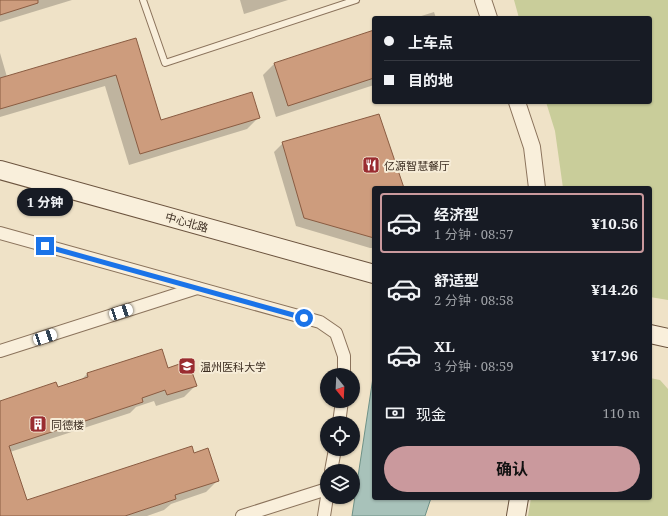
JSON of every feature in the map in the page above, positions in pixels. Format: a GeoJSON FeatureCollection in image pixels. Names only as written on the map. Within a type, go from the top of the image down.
{"type":"FeatureCollection","features":[{"type":"Feature","properties":{"kind":"main road","name":"中心北路"},"geometry":{"type":"LineString","coordinates":[[0,170],[372,273]]}},
{"type":"Feature","properties":{"kind":"main road"},"geometry":{"type":"LineString","coordinates":[[652,334],[668,338]]}},
{"type":"Feature","properties":{"kind":"main road"},"geometry":{"type":"LineString","coordinates":[[516,516],[519,500]]}},
{"type":"Feature","properties":{"kind":"street"},"geometry":{"type":"LineString","coordinates":[[484,0],[488,16]]}},
{"type":"Feature","properties":{"kind":"street"},"geometry":{"type":"LineString","coordinates":[[518,104],[532,148],[537,186]]}},
{"type":"Feature","properties":{"kind":"street"},"geometry":{"type":"LineString","coordinates":[[0,233],[320,322],[336,333],[344,356],[344,368]]}},
{"type":"Feature","properties":{"kind":"street"},"geometry":{"type":"LineString","coordinates":[[0,351],[197,288]]}},
{"type":"Feature","properties":{"kind":"street"},"geometry":{"type":"LineString","coordinates":[[242,516],[320,491]]}},
{"type":"Feature","properties":{"kind":"street"},"geometry":{"type":"LineString","coordinates":[[324,516],[326,504]]}},
{"type":"Feature","properties":{"kind":"lane"},"geometry":{"type":"LineString","coordinates":[[144,0],[165,63],[356,0]]}},
{"type":"Feature","properties":{"kind":"green space"},"geometry":{"type":"Polygon","coordinates":[[[514,0],[668,0],[668,300],[652,297],[652,186],[563,186],[555,131],[547,104],[652,104],[652,16],[518,16],[514,0]]]}},
{"type":"Feature","properties":{"kind":"green space"},"geometry":{"type":"Polygon","coordinates":[[[652,378],[660,380],[668,389],[668,516],[528,516],[531,500],[652,500],[652,378]]]}},
{"type":"Feature","properties":{"kind":"water"},"geometry":{"type":"Polygon","coordinates":[[[372,384],[372,500],[430,500],[425,516],[352,516],[354,504],[360,504],[360,464],[372,384]]]}},
{"type":"Feature","properties":{"kind":"building"},"geometry":{"type":"Polygon","coordinates":[[[0,0],[38,0],[38,3],[0,15],[0,0]]]}},
{"type":"Feature","properties":{"kind":"building"},"geometry":{"type":"Polygon","coordinates":[[[372,31],[372,79],[288,106],[274,63],[372,31]]]}},
{"type":"Feature","properties":{"kind":"building"},"geometry":{"type":"Polygon","coordinates":[[[136,38],[161,120],[252,92],[260,118],[140,154],[116,75],[0,109],[0,78],[136,38]]]}},
{"type":"Feature","properties":{"kind":"building"},"geometry":{"type":"Polygon","coordinates":[[[379,114],[403,186],[372,186],[372,237],[304,218],[282,142],[379,114]]]}},
{"type":"Feature","properties":{"kind":"building","name":"同德楼"},"geometry":{"type":"Polygon","coordinates":[[[162,349],[168,368],[188,361],[197,386],[167,395],[165,390],[142,398],[143,402],[9,446],[27,500],[192,446],[194,453],[208,448],[219,481],[175,495],[176,499],[125,516],[0,516],[0,401],[56,382],[58,387],[88,377],[87,373],[162,349]]]}},
{"type":"Feature","properties":{"kind":"place","name":"亿源智慧餐厅"},"geometry":{"type":"Point","coordinates":[371,165]}},
{"type":"Feature","properties":{"kind":"place","name":"温州医科大学"},"geometry":{"type":"Point","coordinates":[187,366]}},
{"type":"Feature","properties":{"kind":"place","name":"同德楼"},"geometry":{"type":"Point","coordinates":[38,424]}},
{"type":"Feature","properties":{"kind":"route"},"geometry":{"type":"LineString","coordinates":[[45,246],[304,318]]}}]}
